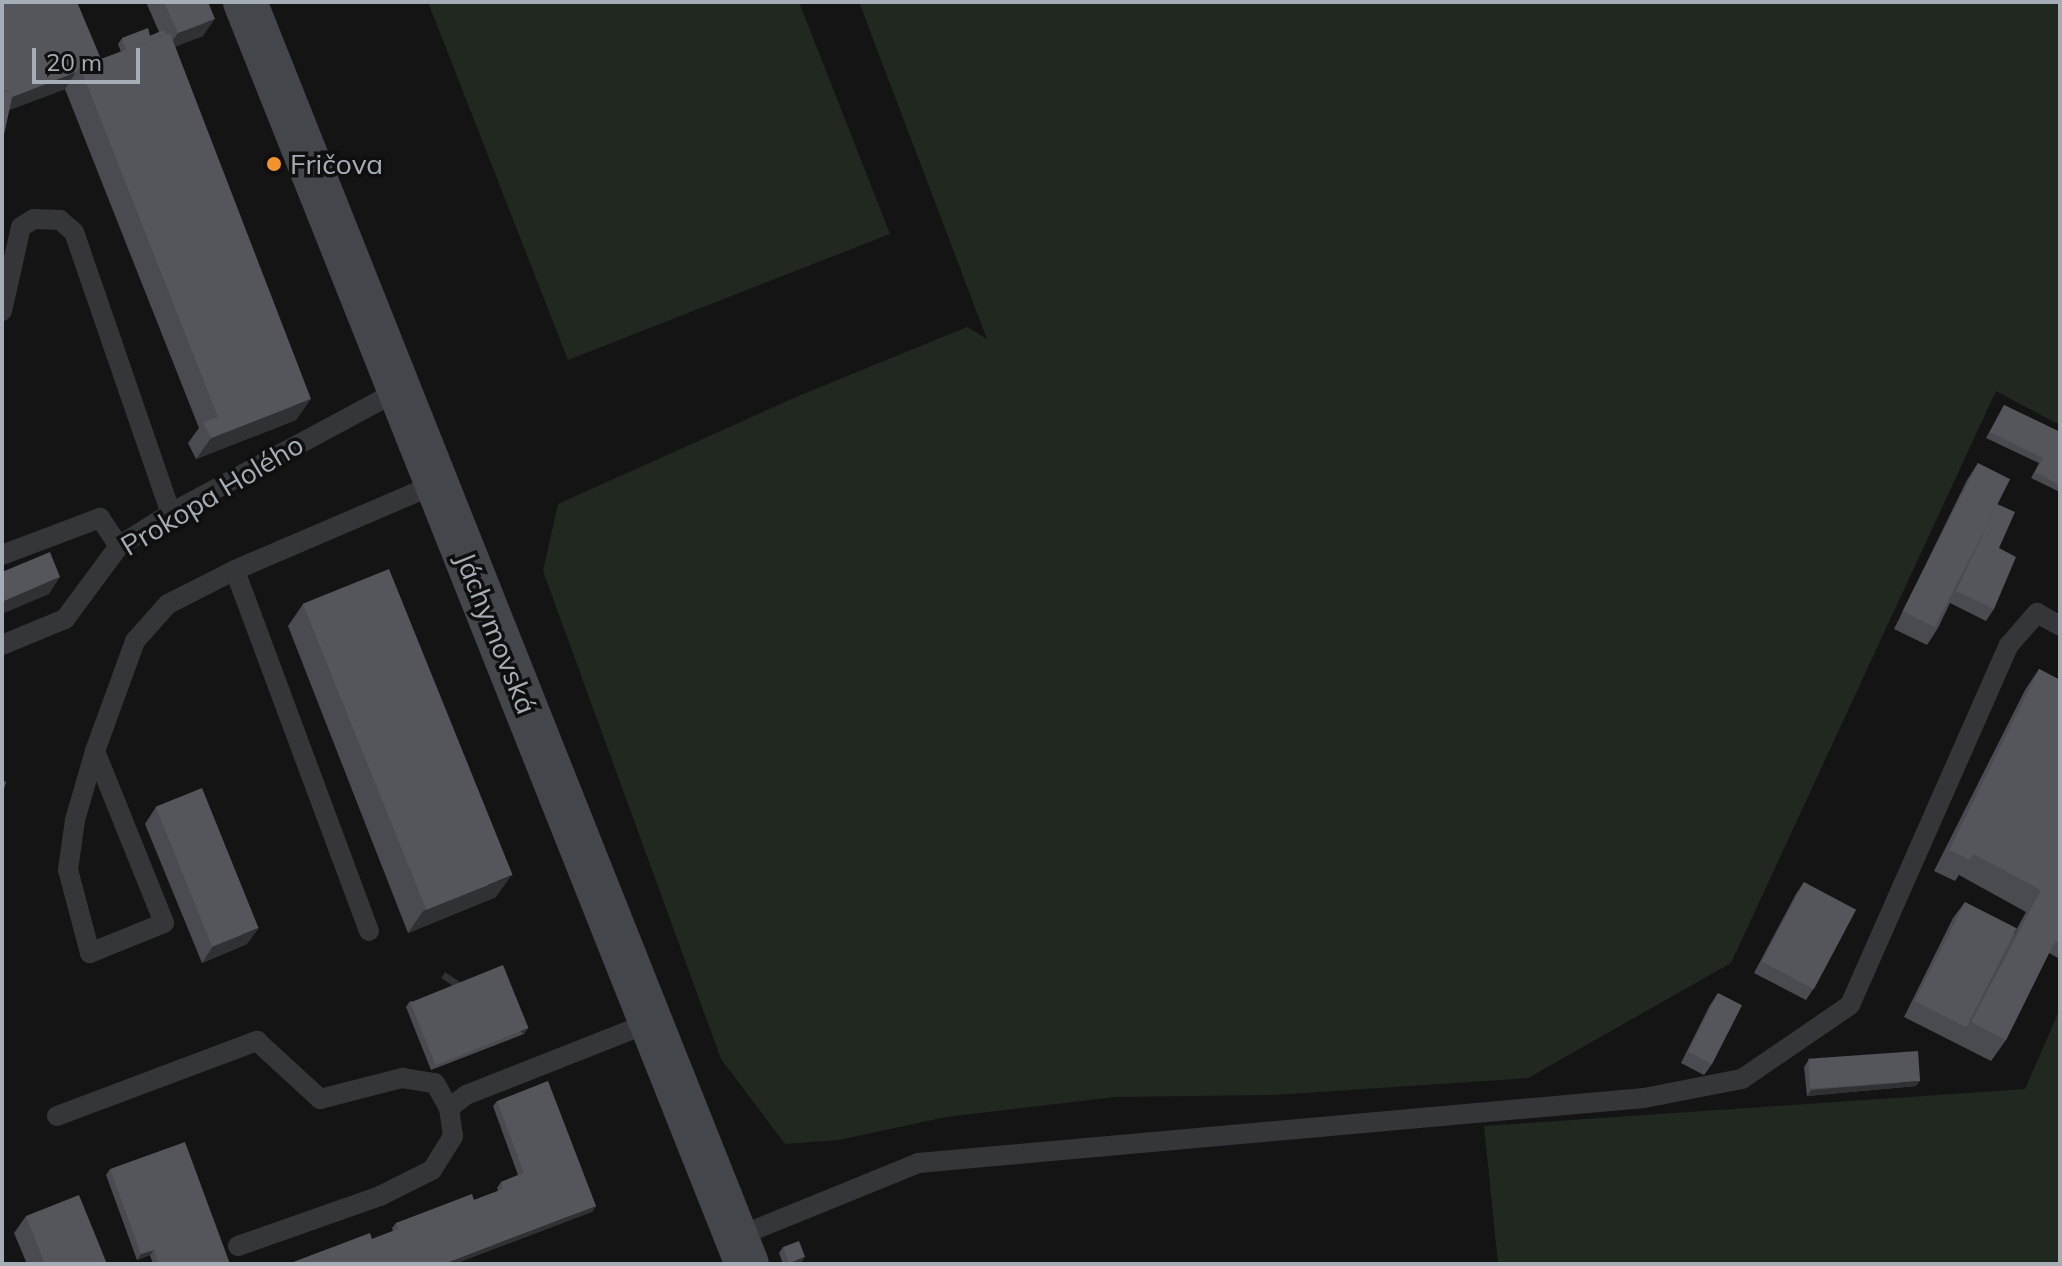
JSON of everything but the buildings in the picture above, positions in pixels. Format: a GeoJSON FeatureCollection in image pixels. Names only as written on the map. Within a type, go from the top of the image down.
{"type":"FeatureCollection","features":[{"type":"Feature","properties":{"kind":"street","name":"Jáchymovská"},"geometry":{"type":"LineString","coordinates":[[245,2],[742,1250]]}},
{"type":"Feature","properties":{"kind":"lane"},"geometry":{"type":"LineString","coordinates":[[2,311],[21,227],[34,219],[60,220],[74,232],[171,513]]}},
{"type":"Feature","properties":{"kind":"lane","name":"Prokopa Holého"},"geometry":{"type":"LineString","coordinates":[[2,645],[65,619],[119,546],[171,513],[399,390]]}},
{"type":"Feature","properties":{"kind":"lane"},"geometry":{"type":"LineString","coordinates":[[95,751],[164,923],[90,953],[68,870],[75,820],[95,751],[135,641],[168,604],[235,570],[436,484]]}},
{"type":"Feature","properties":{"kind":"lane"},"geometry":{"type":"LineString","coordinates":[[2,555],[100,518],[119,546]]}},
{"type":"Feature","properties":{"kind":"lane"},"geometry":{"type":"LineString","coordinates":[[235,570],[369,931]]}},
{"type":"Feature","properties":{"kind":"lane"},"geometry":{"type":"LineString","coordinates":[[742,1250],[918,1163],[1644,1098],[1742,1079],[1850,1005],[2009,645],[2037,613],[2060,626]]}},
{"type":"Feature","properties":{"kind":"lane"},"geometry":{"type":"LineString","coordinates":[[449,1108],[466,1095],[651,1022]]}},
{"type":"Feature","properties":{"kind":"lane"},"geometry":{"type":"LineString","coordinates":[[57,1116],[257,1041],[320,1099],[402,1078],[435,1083],[449,1108],[453,1136],[432,1170],[380,1196],[238,1246]]}},
{"type":"Feature","properties":{"kind":"shaded area"},"geometry":{"type":"Polygon","coordinates":[[[428,2],[799,2],[890,234],[568,360],[428,2]]]}},
{"type":"Feature","properties":{"kind":"shaded area"},"geometry":{"type":"Polygon","coordinates":[[[859,2],[2060,2],[2060,425],[1996,391],[1731,963],[1528,1078],[1275,1095],[1115,1097],[946,1117],[839,1140],[785,1144],[721,1059],[543,571],[558,504],[796,397],[967,327],[987,339],[859,2]]]}},
{"type":"Feature","properties":{"kind":"shaded area"},"geometry":{"type":"Polygon","coordinates":[[[2060,1009],[2060,1264],[1498,1264],[1484,1126],[2025,1089],[2060,1009]]]}},
{"type":"Feature","properties":{"kind":"place","name":"Fričova"},"geometry":{"type":"Point","coordinates":[274,164]}}]}
